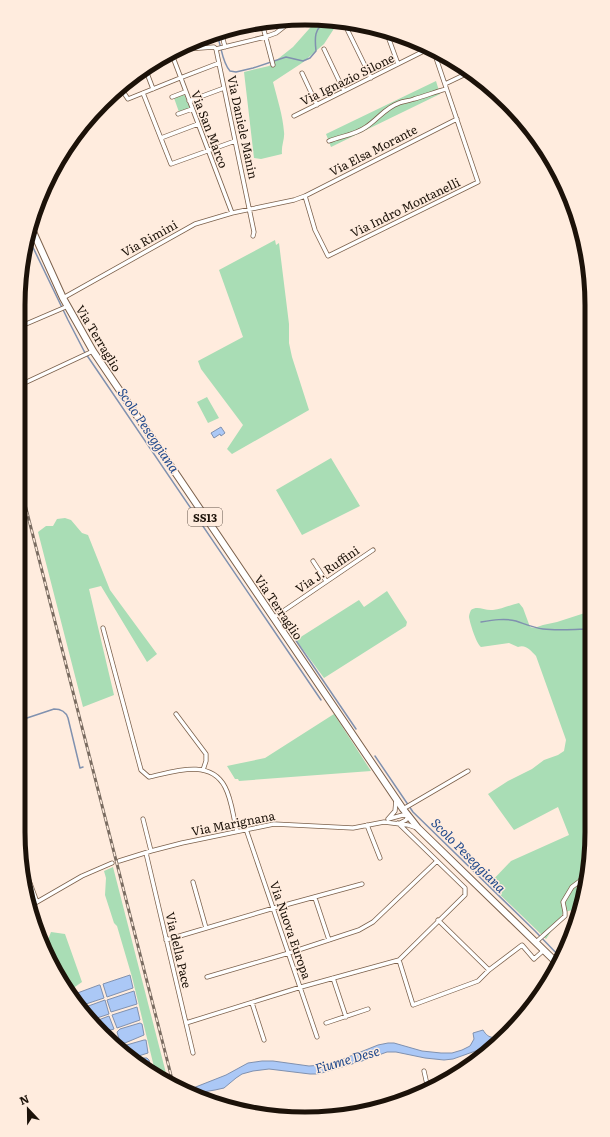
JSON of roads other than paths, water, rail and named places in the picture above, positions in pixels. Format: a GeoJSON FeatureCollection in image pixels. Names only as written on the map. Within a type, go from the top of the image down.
{"type":"FeatureCollection","features":[{"type":"Feature","properties":{"kind":"main road","name":"Via Terraglio"},"geometry":{"type":"LineString","coordinates":[[34,238],[66,307],[91,352],[396,799],[407,807],[408,816],[418,828],[538,941],[542,951],[554,960]]}},
{"type":"Feature","properties":{"kind":"street"},"geometry":{"type":"LineString","coordinates":[[192,49],[214,47],[217,49],[266,37],[276,33],[285,26]]}},
{"type":"Feature","properties":{"kind":"street"},"geometry":{"type":"LineString","coordinates":[[263,28],[273,65]]}},
{"type":"Feature","properties":{"kind":"street"},"geometry":{"type":"LineString","coordinates":[[346,28],[371,78]]}},
{"type":"Feature","properties":{"kind":"street"},"geometry":{"type":"LineString","coordinates":[[222,38],[224,47]]}},
{"type":"Feature","properties":{"kind":"street"},"geometry":{"type":"LineString","coordinates":[[389,38],[398,64]]}},
{"type":"Feature","properties":{"kind":"street","name":"Via Daniele Manin"},"geometry":{"type":"LineString","coordinates":[[217,49],[250,210]]}},
{"type":"Feature","properties":{"kind":"street"},"geometry":{"type":"LineString","coordinates":[[324,49],[344,91]]}},
{"type":"Feature","properties":{"kind":"street","name":"Via Ignazio Silone"},"geometry":{"type":"LineString","coordinates":[[294,116],[425,52]]}},
{"type":"Feature","properties":{"kind":"street"},"geometry":{"type":"LineString","coordinates":[[435,57],[457,119]]}},
{"type":"Feature","properties":{"kind":"street","name":"Via San Marco"},"geometry":{"type":"LineString","coordinates":[[173,58],[232,213]]}},
{"type":"Feature","properties":{"kind":"street"},"geometry":{"type":"LineString","coordinates":[[123,92],[128,99],[219,63]]}},
{"type":"Feature","properties":{"kind":"street"},"geometry":{"type":"LineString","coordinates":[[147,73],[153,89]]}},
{"type":"Feature","properties":{"kind":"street"},"geometry":{"type":"LineString","coordinates":[[302,73],[317,105]]}},
{"type":"Feature","properties":{"kind":"street"},"geometry":{"type":"LineString","coordinates":[[445,84],[464,75]]}},
{"type":"Feature","properties":{"kind":"street"},"geometry":{"type":"LineString","coordinates":[[189,101],[224,88]]}},
{"type":"Feature","properties":{"kind":"street"},"geometry":{"type":"LineString","coordinates":[[329,141],[366,128],[390,107],[399,103],[446,89]]}},
{"type":"Feature","properties":{"kind":"street"},"geometry":{"type":"LineString","coordinates":[[172,97],[185,92]]}},
{"type":"Feature","properties":{"kind":"street"},"geometry":{"type":"LineString","coordinates":[[143,93],[171,164],[235,141]]}},
{"type":"Feature","properties":{"kind":"street"},"geometry":{"type":"LineString","coordinates":[[178,114],[192,109]]}},
{"type":"Feature","properties":{"kind":"street","name":"Via Indro Montanelli"},"geometry":{"type":"LineString","coordinates":[[305,196],[315,230],[328,256],[478,182],[457,119]]}},
{"type":"Feature","properties":{"kind":"street","name":"Via Elsa Morante"},"geometry":{"type":"LineString","coordinates":[[299,199],[457,119]]}},
{"type":"Feature","properties":{"kind":"street"},"geometry":{"type":"LineString","coordinates":[[161,138],[198,124]]}},
{"type":"Feature","properties":{"kind":"street","name":"Via Rimini"},"geometry":{"type":"LineString","coordinates":[[63,298],[195,224],[232,213],[299,199]]}},
{"type":"Feature","properties":{"kind":"street"},"geometry":{"type":"LineString","coordinates":[[250,210],[254,232],[253,236]]}},
{"type":"Feature","properties":{"kind":"street"},"geometry":{"type":"LineString","coordinates":[[25,324],[66,307]]}},
{"type":"Feature","properties":{"kind":"street"},"geometry":{"type":"LineString","coordinates":[[25,383],[91,352]]}},
{"type":"Feature","properties":{"kind":"street","name":"Via J. Ruffini"},"geometry":{"type":"LineString","coordinates":[[273,618],[373,550]]}},
{"type":"Feature","properties":{"kind":"street"},"geometry":{"type":"LineString","coordinates":[[313,561],[326,581]]}},
{"type":"Feature","properties":{"kind":"street"},"geometry":{"type":"LineString","coordinates":[[103,628],[141,770],[149,777],[180,770],[199,769],[214,774],[221,780],[226,788],[237,831]]}},
{"type":"Feature","properties":{"kind":"street"},"geometry":{"type":"LineString","coordinates":[[176,714],[206,754],[206,761],[203,770]]}},
{"type":"Feature","properties":{"kind":"street"},"geometry":{"type":"LineString","coordinates":[[407,807],[468,771]]}},
{"type":"Feature","properties":{"kind":"street"},"geometry":{"type":"LineString","coordinates":[[386,820],[396,811],[396,799]]}},
{"type":"Feature","properties":{"kind":"street","name":"Via Marignana"},"geometry":{"type":"LineString","coordinates":[[119,861],[146,852],[274,824],[353,828],[403,815],[408,816]]}},
{"type":"Feature","properties":{"kind":"street"},"geometry":{"type":"LineString","coordinates":[[186,1023],[301,987],[399,960],[465,895],[465,888],[398,823],[406,820],[408,816]]}},
{"type":"Feature","properties":{"kind":"street"},"geometry":{"type":"LineString","coordinates":[[143,819],[152,851]]}},
{"type":"Feature","properties":{"kind":"street","name":"Via Marignana"},"geometry":{"type":"LineString","coordinates":[[386,820],[418,828]]}},
{"type":"Feature","properties":{"kind":"street"},"geometry":{"type":"LineString","coordinates":[[367,825],[380,858]]}},
{"type":"Feature","properties":{"kind":"street","name":"Via Nuova Europa"},"geometry":{"type":"LineString","coordinates":[[246,829],[317,1037]]}},
{"type":"Feature","properties":{"kind":"street","name":"Via della Pace"},"geometry":{"type":"LineString","coordinates":[[146,852],[193,1053]]}},
{"type":"Feature","properties":{"kind":"street"},"geometry":{"type":"LineString","coordinates":[[207,977],[289,953],[359,930],[373,922],[438,861]]}},
{"type":"Feature","properties":{"kind":"street"},"geometry":{"type":"LineString","coordinates":[[29,880],[37,902],[82,876],[112,863]]}},
{"type":"Feature","properties":{"kind":"street"},"geometry":{"type":"LineString","coordinates":[[538,941],[565,916],[563,902],[572,887],[581,879]]}},
{"type":"Feature","properties":{"kind":"street"},"geometry":{"type":"LineString","coordinates":[[193,882],[206,928]]}},
{"type":"Feature","properties":{"kind":"street"},"geometry":{"type":"LineString","coordinates":[[166,940],[362,884]]}},
{"type":"Feature","properties":{"kind":"street"},"geometry":{"type":"LineString","coordinates":[[315,898],[329,940]]}},
{"type":"Feature","properties":{"kind":"street"},"geometry":{"type":"LineString","coordinates":[[438,920],[489,970]]}},
{"type":"Feature","properties":{"kind":"street"},"geometry":{"type":"LineString","coordinates":[[399,960],[413,1005],[478,981],[489,970],[522,945],[534,959],[542,951]]}},
{"type":"Feature","properties":{"kind":"street"},"geometry":{"type":"LineString","coordinates":[[333,978],[346,1016]]}},
{"type":"Feature","properties":{"kind":"street"},"geometry":{"type":"LineString","coordinates":[[252,1002],[264,1040]]}},
{"type":"Feature","properties":{"kind":"street"},"geometry":{"type":"LineString","coordinates":[[326,1023],[368,1009]]}},
{"type":"Feature","properties":{"kind":"street"},"geometry":{"type":"LineString","coordinates":[[424,1071],[427,1084]]}},
{"type":"Feature","properties":{"kind":"water"},"geometry":{"type":"Polygon","coordinates":[[[221,427],[225,433],[214,438],[211,433],[221,427]]]}},
{"type":"Feature","properties":{"kind":"water"},"geometry":{"type":"Polygon","coordinates":[[[130,975],[133,988],[107,997],[103,984],[130,975]]]}},
{"type":"Feature","properties":{"kind":"water"},"geometry":{"type":"Polygon","coordinates":[[[100,985],[104,998],[85,1004],[76,993],[100,985]]]}},
{"type":"Feature","properties":{"kind":"water"},"geometry":{"type":"Polygon","coordinates":[[[134,991],[137,1004],[111,1012],[107,1000],[134,991]]]}},
{"type":"Feature","properties":{"kind":"water"},"geometry":{"type":"Polygon","coordinates":[[[105,1000],[109,1014],[96,1018],[86,1007],[105,1000]]]}},
{"type":"Feature","properties":{"kind":"water"},"geometry":{"type":"Polygon","coordinates":[[[137,1007],[140,1020],[117,1028],[112,1015],[137,1007]]]}},
{"type":"Feature","properties":{"kind":"water"},"geometry":{"type":"Polygon","coordinates":[[[109,1016],[114,1029],[108,1031],[97,1020],[109,1016]]]}},
{"type":"Feature","properties":{"kind":"water"},"geometry":{"type":"Polygon","coordinates":[[[140,1023],[142,1024],[144,1035],[125,1043],[120,1042],[117,1032],[120,1029],[140,1023]]]}},
{"type":"Feature","properties":{"kind":"water","name":"Fiume Dese"},"geometry":{"type":"Polygon","coordinates":[[[483,1030],[490,1037],[496,1037],[482,1049],[453,1059],[444,1060],[425,1058],[396,1052],[387,1052],[318,1074],[269,1069],[242,1074],[224,1088],[203,1092],[192,1088],[226,1075],[248,1063],[273,1061],[309,1066],[323,1065],[333,1063],[378,1045],[388,1043],[394,1043],[422,1051],[452,1053],[470,1046],[474,1039],[473,1033],[483,1030]]]}},
{"type":"Feature","properties":{"kind":"water"},"geometry":{"type":"Polygon","coordinates":[[[146,1040],[148,1053],[138,1056],[124,1046],[146,1040]]]}},
{"type":"Feature","properties":{"kind":"water"},"geometry":{"type":"Polygon","coordinates":[[[147,1058],[150,1065],[149,1065],[141,1059],[147,1058]]]}},
{"type":"Feature","properties":{"kind":"waterway"},"geometry":{"type":"LineString","coordinates":[[218,39],[227,67],[230,71],[236,72],[286,57],[303,61],[310,58],[316,51],[316,34],[321,26]]}},
{"type":"Feature","properties":{"kind":"waterway","name":"Scolo Peseggiana"},"geometry":{"type":"LineString","coordinates":[[32,245],[84,351],[321,700]]}},
{"type":"Feature","properties":{"kind":"waterway","name":"Scolo Peseggiana"},"geometry":{"type":"LineString","coordinates":[[280,617],[356,729]]}},
{"type":"Feature","properties":{"kind":"waterway"},"geometry":{"type":"LineString","coordinates":[[481,622],[508,620],[543,629],[585,629]]}},
{"type":"Feature","properties":{"kind":"waterway"},"geometry":{"type":"LineString","coordinates":[[25,719],[54,709],[63,711],[68,718],[80,768],[83,767]]}},
{"type":"Feature","properties":{"kind":"waterway","name":"Scolo Peseggiana"},"geometry":{"type":"LineString","coordinates":[[375,756],[413,812],[557,954]]}},
{"type":"Feature","properties":{"kind":"railway"},"geometry":{"type":"LineString","coordinates":[[25,504],[172,1078]]}}]}
